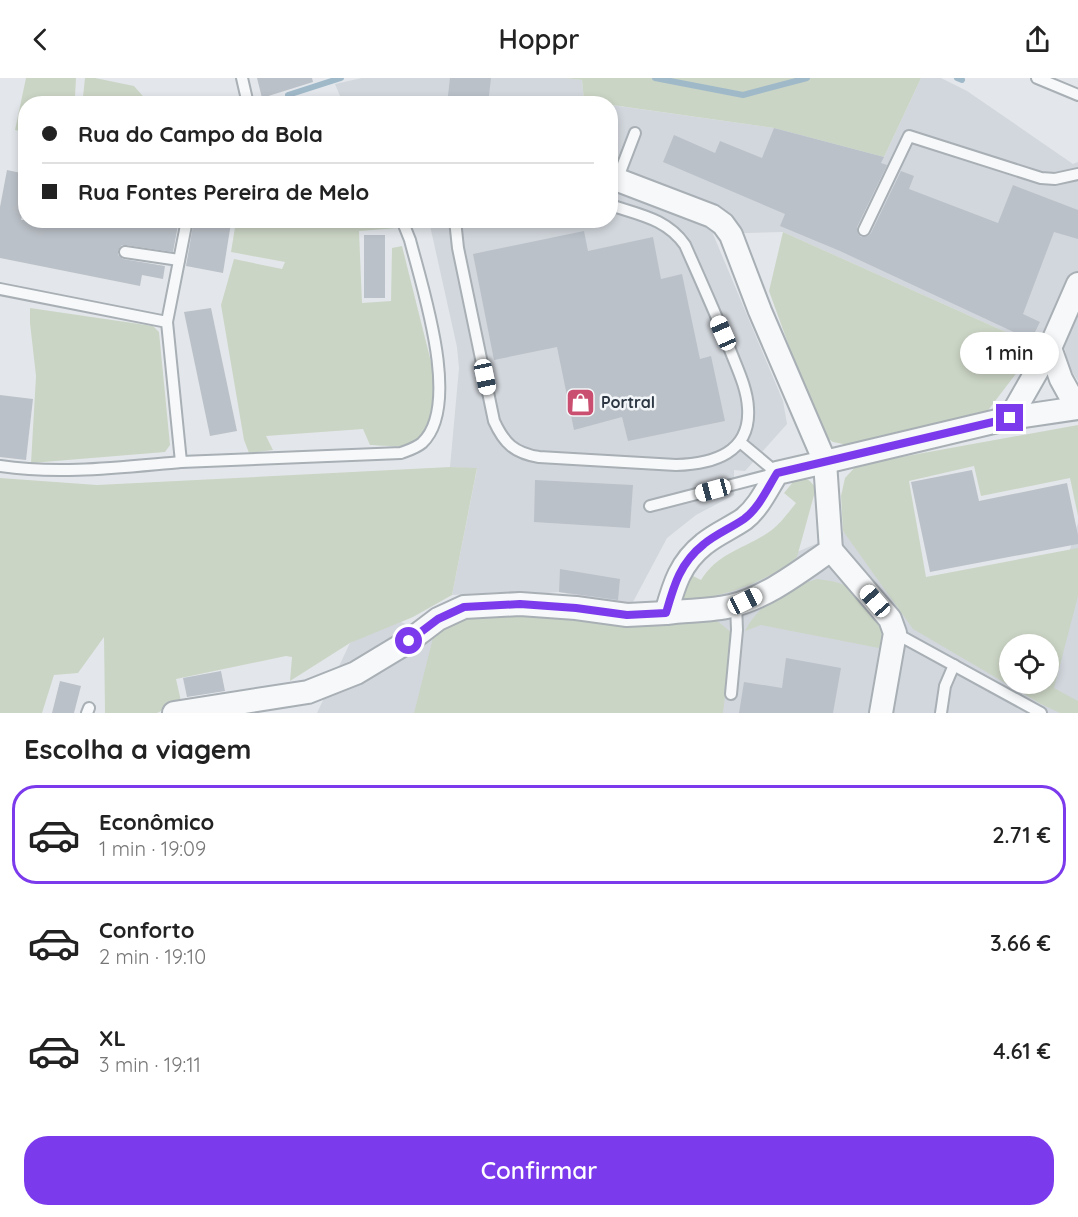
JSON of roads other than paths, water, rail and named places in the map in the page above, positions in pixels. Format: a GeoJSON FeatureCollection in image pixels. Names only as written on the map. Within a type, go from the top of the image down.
{"type":"FeatureCollection","features":[{"type":"Feature","properties":{"kind":"street"},"geometry":{"type":"LineString","coordinates":[[618,180],[712,216],[723,224],[731,235],[760,311],[825,462],[831,550],[890,619],[895,633],[881,713]]}},
{"type":"Feature","properties":{"kind":"street"},"geometry":{"type":"LineString","coordinates":[[1010,418],[1050,348],[1078,284]]}},
{"type":"Feature","properties":{"kind":"street"},"geometry":{"type":"LineString","coordinates":[[666,613],[676,577],[688,560],[704,544],[745,519],[757,506],[777,473],[1010,418],[1078,408],[1061,379],[1050,348]]}},
{"type":"Feature","properties":{"kind":"street"},"geometry":{"type":"LineString","coordinates":[[174,713],[308,692],[356,673],[409,641],[438,619],[464,607],[520,604],[627,615],[666,613],[736,604],[781,584],[831,550]]}},
{"type":"Feature","properties":{"kind":"lane"},"geometry":{"type":"LineString","coordinates":[[242,78],[247,96]]}},
{"type":"Feature","properties":{"kind":"lane"},"geometry":{"type":"LineString","coordinates":[[1037,78],[1078,95]]}},
{"type":"Feature","properties":{"kind":"lane"},"geometry":{"type":"LineString","coordinates":[[618,169],[635,133]]}},
{"type":"Feature","properties":{"kind":"lane"},"geometry":{"type":"LineString","coordinates":[[864,231],[909,136],[1041,178],[1055,179],[1078,174]]}},
{"type":"Feature","properties":{"kind":"lane"},"geometry":{"type":"LineString","coordinates":[[456,228],[494,421],[510,446],[524,455],[539,457],[676,465],[699,464],[715,460],[730,452],[740,442],[747,424],[748,407],[744,386],[685,245],[677,233],[669,226],[618,208]]}},
{"type":"Feature","properties":{"kind":"lane"},"geometry":{"type":"LineString","coordinates":[[182,462],[168,322],[185,228]]}},
{"type":"Feature","properties":{"kind":"lane"},"geometry":{"type":"LineString","coordinates":[[0,466],[25,470],[109,468],[182,462],[401,453],[416,448],[424,441],[437,415],[440,399],[439,368],[410,240],[405,228]]}},
{"type":"Feature","properties":{"kind":"lane"},"geometry":{"type":"LineString","coordinates":[[124,252],[179,260]]}},
{"type":"Feature","properties":{"kind":"lane"},"geometry":{"type":"LineString","coordinates":[[0,289],[168,322]]}},
{"type":"Feature","properties":{"kind":"lane"},"geometry":{"type":"LineString","coordinates":[[740,442],[777,473]]}},
{"type":"Feature","properties":{"kind":"lane"},"geometry":{"type":"LineString","coordinates":[[650,506],[777,473]]}},
{"type":"Feature","properties":{"kind":"lane"},"geometry":{"type":"LineString","coordinates":[[730,694],[737,630],[736,604]]}},
{"type":"Feature","properties":{"kind":"lane"},"geometry":{"type":"LineString","coordinates":[[895,633],[1041,713]]}},
{"type":"Feature","properties":{"kind":"lane"},"geometry":{"type":"LineString","coordinates":[[941,713],[945,686],[954,665]]}},
{"type":"Feature","properties":{"kind":"waterway"},"geometry":{"type":"LineString","coordinates":[[288,95],[341,78]]}},
{"type":"Feature","properties":{"kind":"waterway"},"geometry":{"type":"LineString","coordinates":[[655,78],[743,95],[807,78]]}},
{"type":"Feature","properties":{"kind":"waterway"},"geometry":{"type":"LineString","coordinates":[[957,78],[962,80]]}},
{"type":"Feature","properties":{"kind":"place","name":"Portral"},"geometry":{"type":"Point","coordinates":[580,402]}}]}
